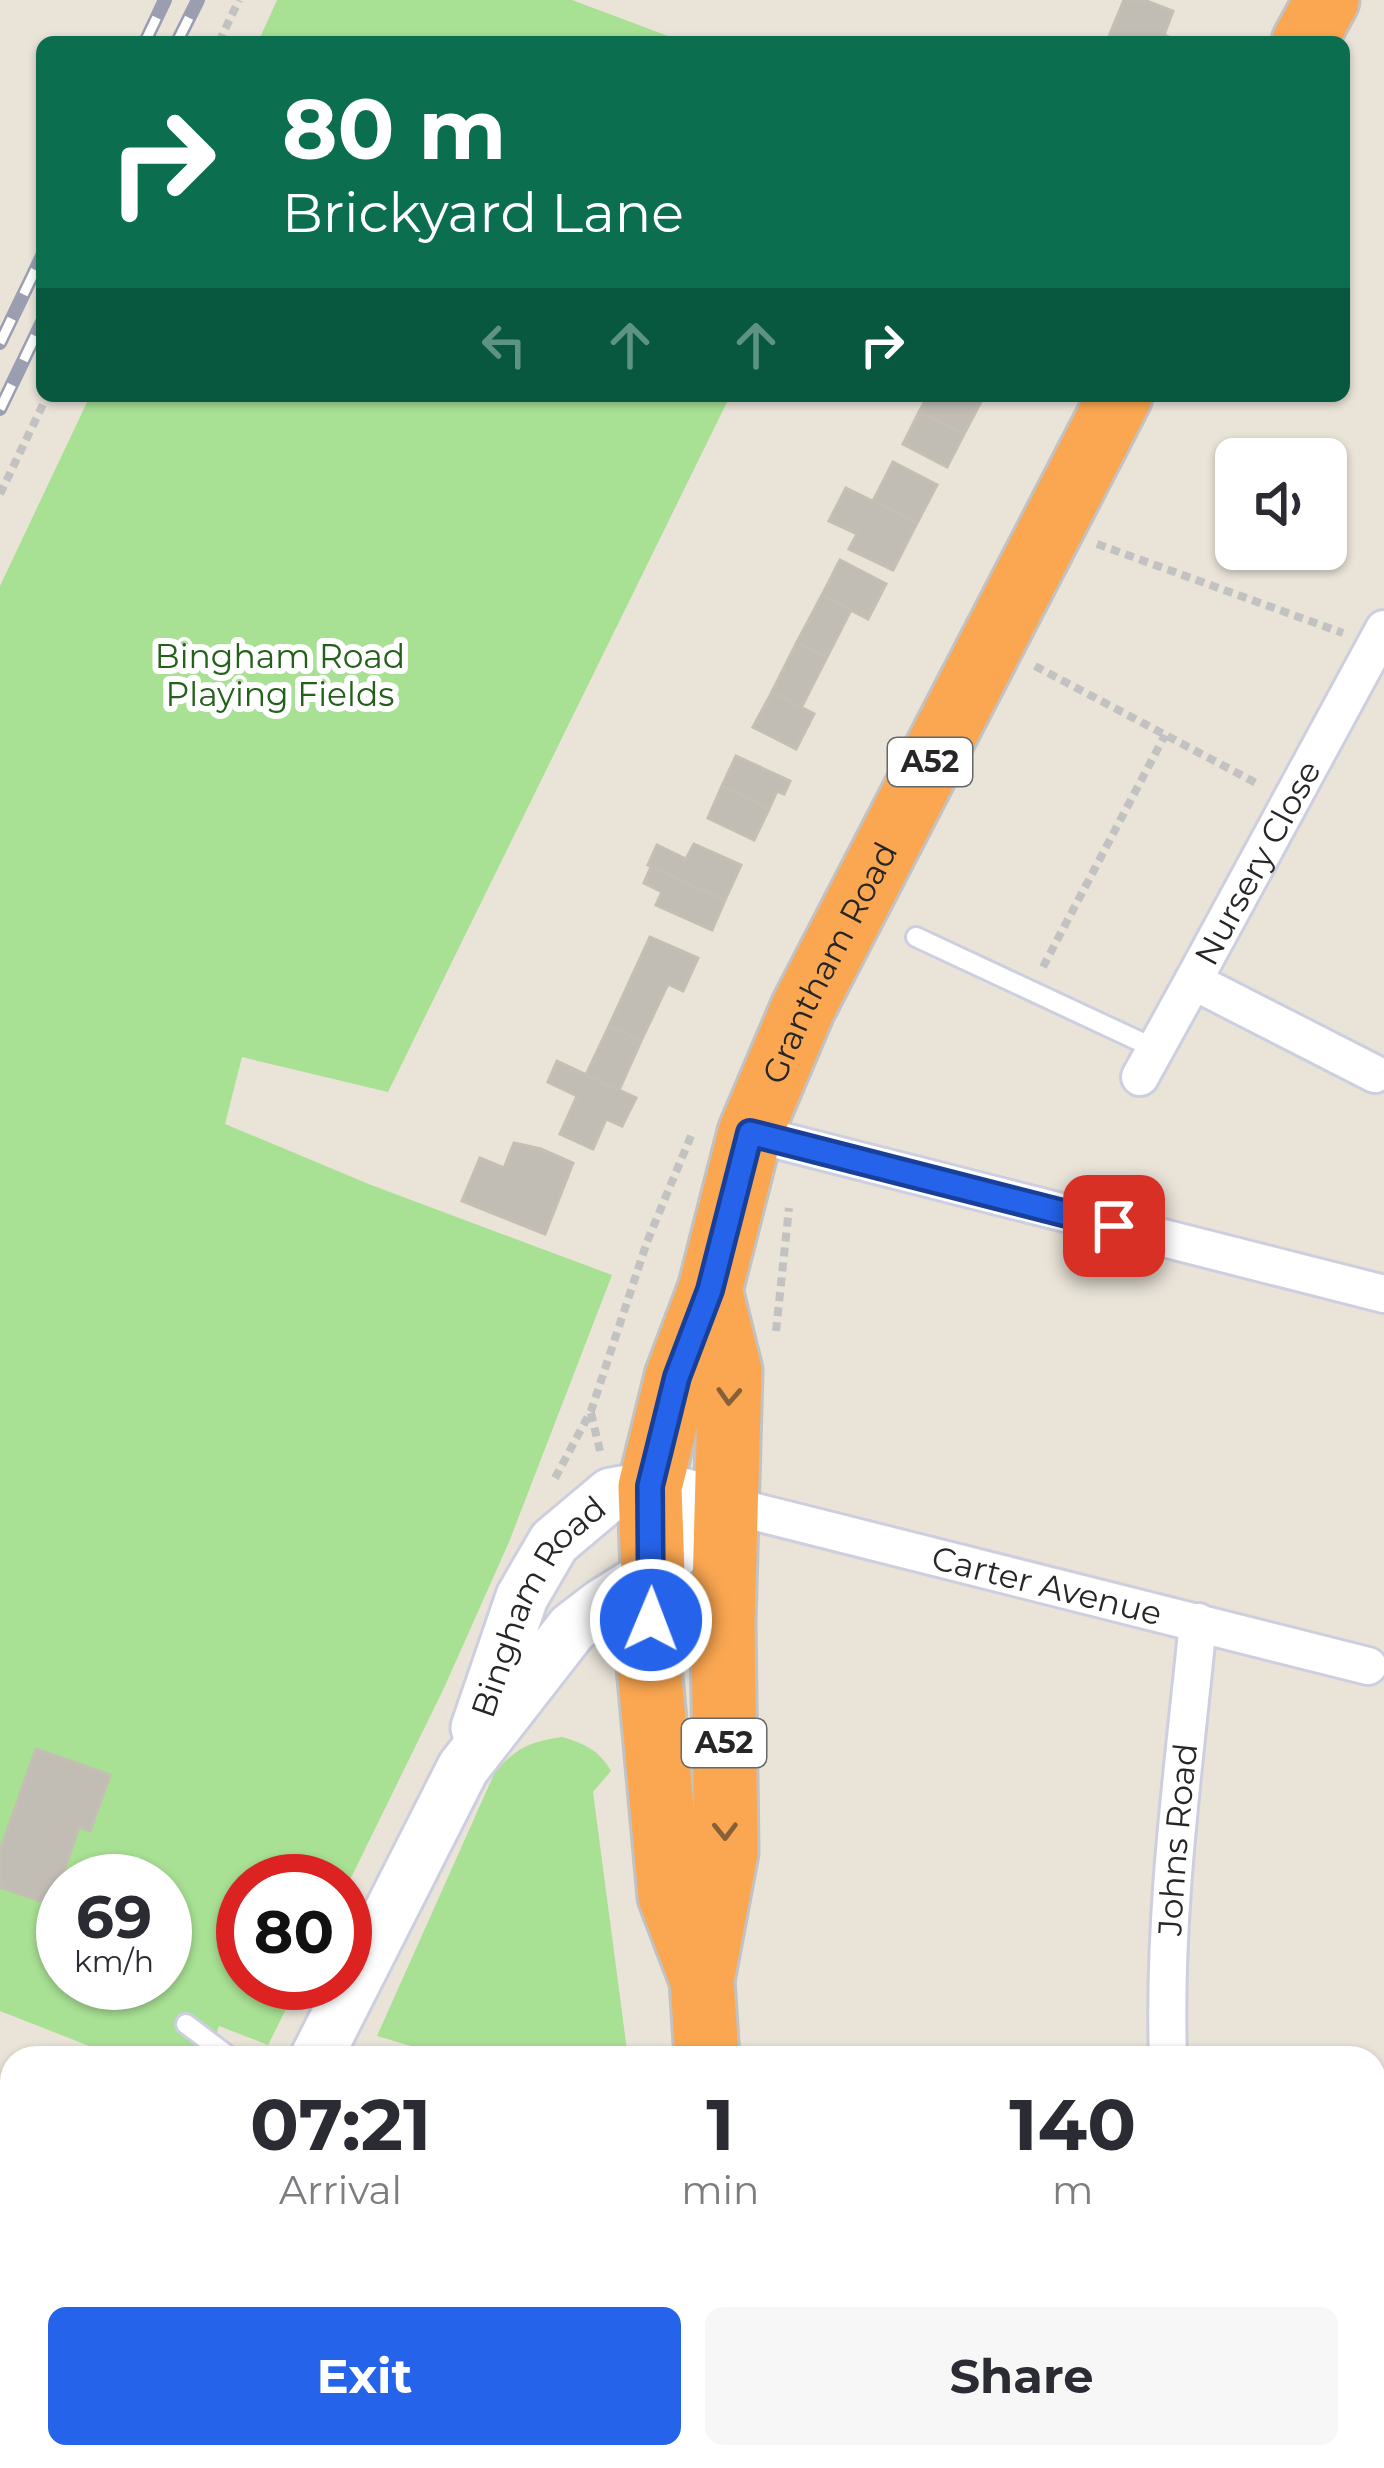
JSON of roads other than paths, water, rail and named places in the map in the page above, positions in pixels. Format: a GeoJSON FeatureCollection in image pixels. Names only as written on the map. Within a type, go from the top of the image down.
{"type":"FeatureCollection","features":[{"type":"Feature","properties":{"kind":"highway"},"geometry":{"type":"LineString","coordinates":[[1307,36],[1327,0]]}},
{"type":"Feature","properties":{"kind":"highway","name":"Grantham Road"},"geometry":{"type":"LineString","coordinates":[[702,1980],[670,1896],[649,1666],[650,1486],[677,1377],[710,1290],[749,1132],[813,989],[1117,402]]}},
{"type":"Feature","properties":{"kind":"highway","name":"Grantham Road"},"geometry":{"type":"LineString","coordinates":[[706,2046],[702,1980],[726,1852],[722,1679],[730,1371],[710,1290]]}},
{"type":"Feature","properties":{"kind":"street","name":"Nursery Close"},"geometry":{"type":"LineString","coordinates":[[1375,1074],[1193,981],[1380,637]]}},
{"type":"Feature","properties":{"kind":"street"},"geometry":{"type":"LineString","coordinates":[[1148,1063],[1193,981]]}},
{"type":"Feature","properties":{"kind":"street"},"geometry":{"type":"LineString","coordinates":[[749,1132],[1384,1294]]}},
{"type":"Feature","properties":{"kind":"street"},"geometry":{"type":"LineString","coordinates":[[650,1486],[724,1504]]}},
{"type":"Feature","properties":{"kind":"street","name":"Bingham Road"},"geometry":{"type":"LineString","coordinates":[[322,2046],[463,1768],[522,1597],[554,1542],[611,1495],[650,1486]]}},
{"type":"Feature","properties":{"kind":"street","name":"Bingham Road"},"geometry":{"type":"LineString","coordinates":[[463,1768],[572,1628],[652,1574],[724,1504]]}},
{"type":"Feature","properties":{"kind":"street","name":"Carter Avenue"},"geometry":{"type":"LineString","coordinates":[[724,1504],[1368,1666]]}},
{"type":"Feature","properties":{"kind":"street","name":"Johns Road"},"geometry":{"type":"LineString","coordinates":[[1168,2046],[1170,1911],[1198,1622]]}},
{"type":"Feature","properties":{"kind":"lane"},"geometry":{"type":"LineString","coordinates":[[916,937],[1030,990],[1148,1063]]}},
{"type":"Feature","properties":{"kind":"lane"},"geometry":{"type":"LineString","coordinates":[[186,2024],[215,2046]]}},
{"type":"Feature","properties":{"kind":"railway"},"geometry":{"type":"LineString","coordinates":[[148,36],[165,0]]}},
{"type":"Feature","properties":{"kind":"railway"},"geometry":{"type":"LineString","coordinates":[[180,36],[198,0]]}},
{"type":"Feature","properties":{"kind":"railway"},"geometry":{"type":"LineString","coordinates":[[0,343],[36,268]]}},
{"type":"Feature","properties":{"kind":"railway"},"geometry":{"type":"LineString","coordinates":[[0,409],[36,334]]}},
{"type":"Feature","properties":{"kind":"park label","name":"Bingham Road Playing Fields"},"geometry":{"type":"Point","coordinates":[280,675]}}]}
